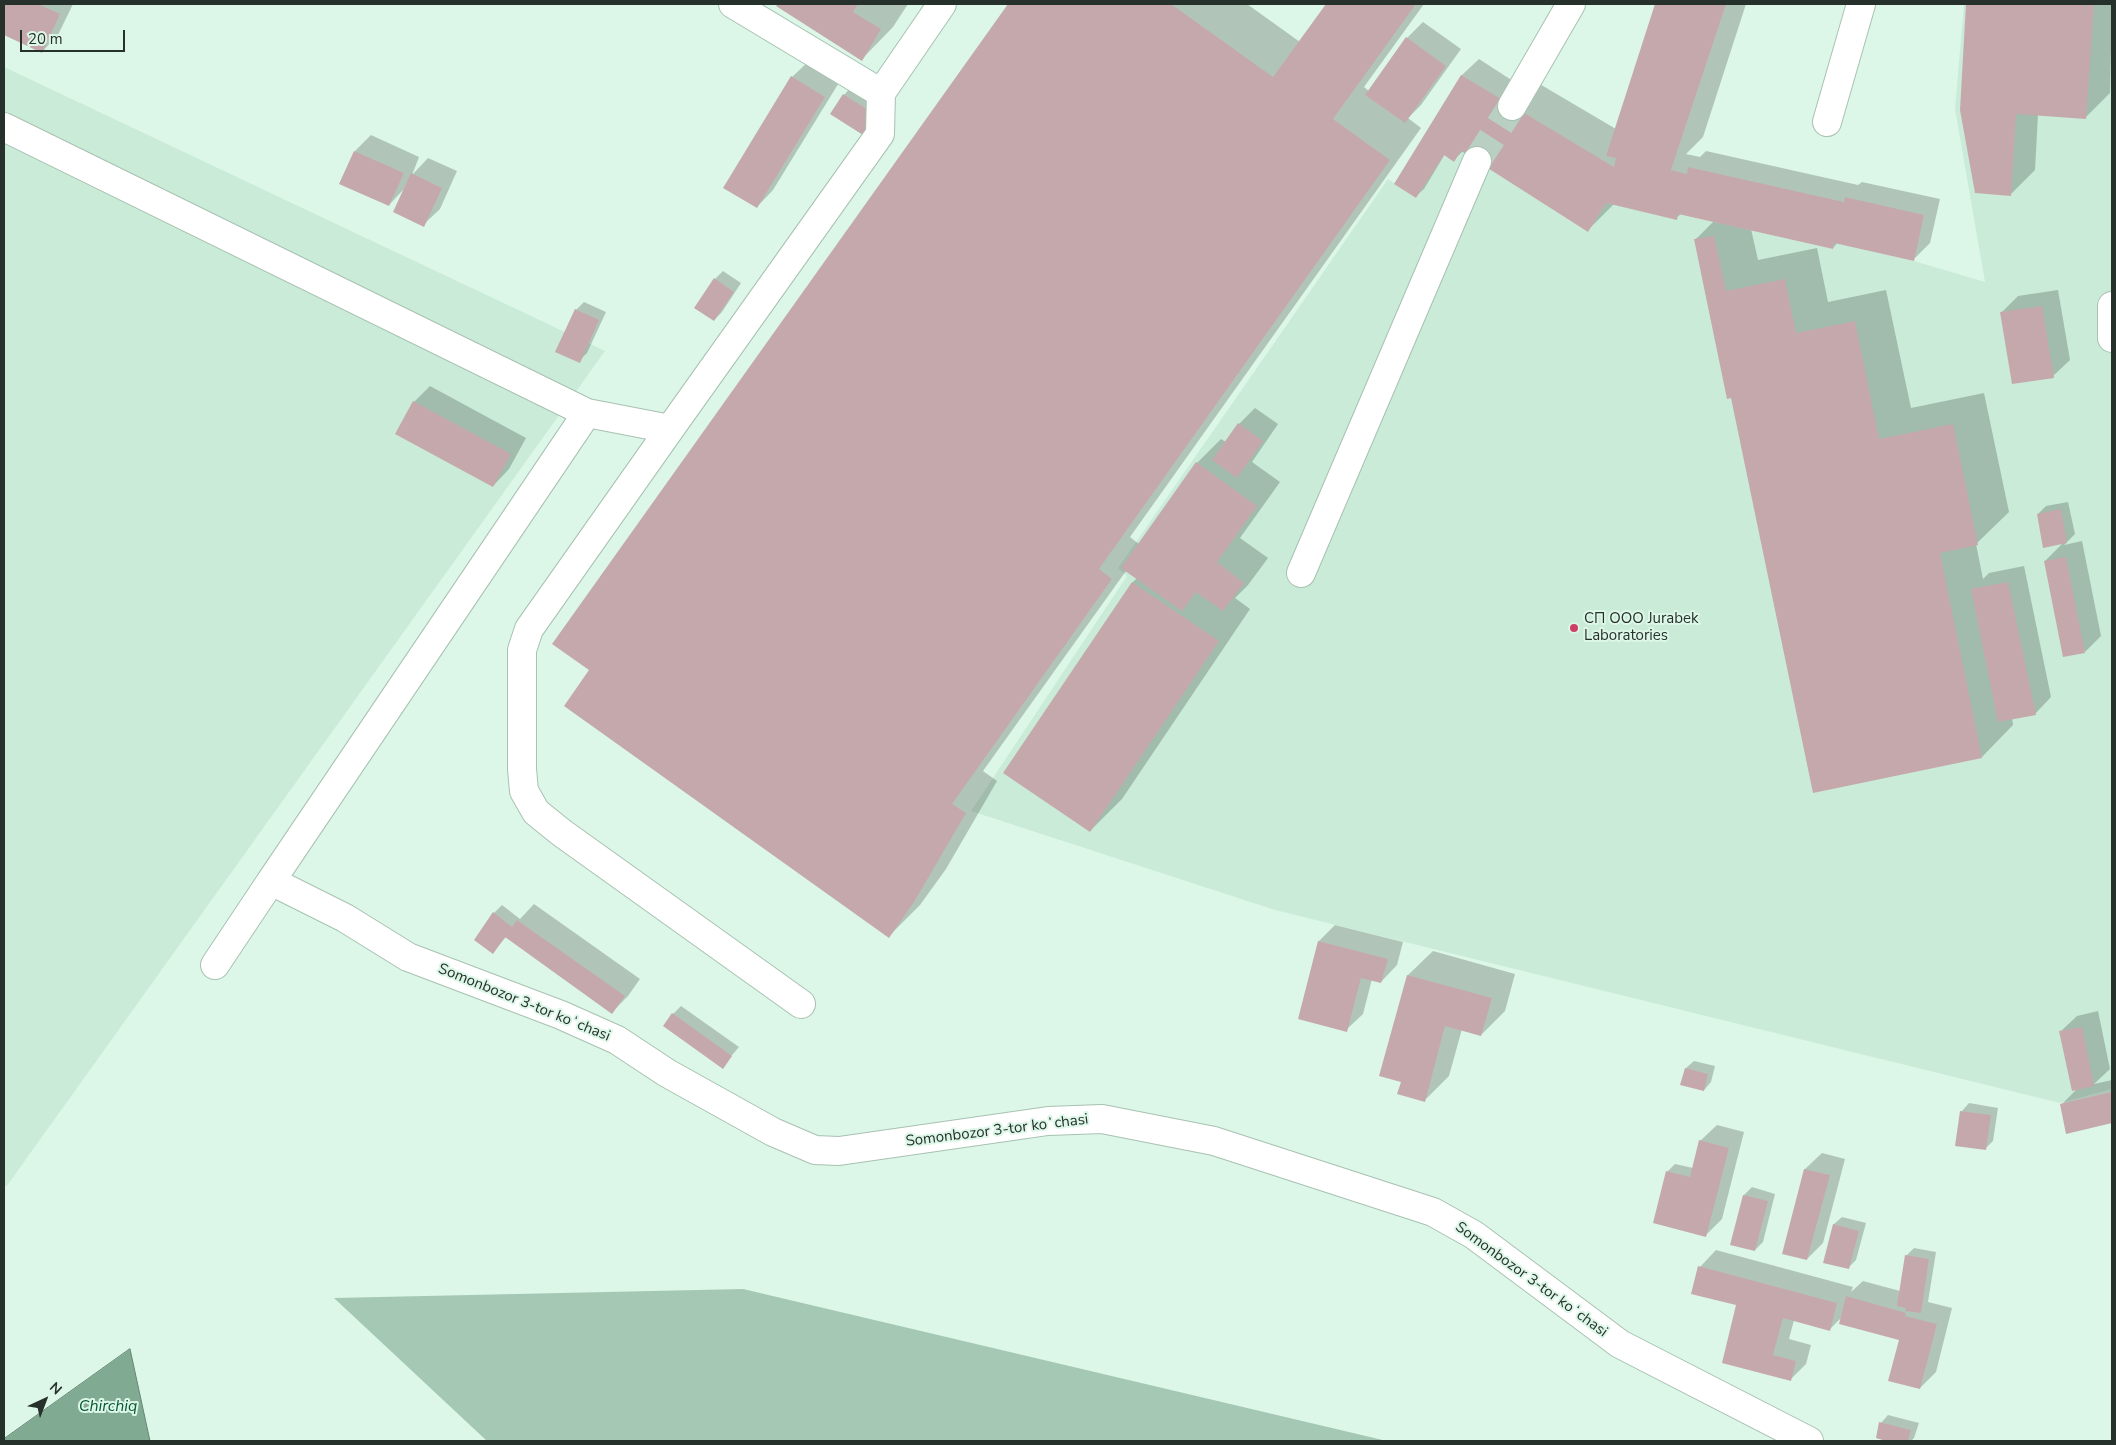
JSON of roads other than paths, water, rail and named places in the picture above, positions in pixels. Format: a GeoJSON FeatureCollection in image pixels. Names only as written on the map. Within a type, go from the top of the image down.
{"type":"FeatureCollection","features":[{"type":"Feature","properties":{"kind":"street"},"geometry":{"type":"LineString","coordinates":[[733,4],[881,92]]}},
{"type":"Feature","properties":{"kind":"street"},"geometry":{"type":"LineString","coordinates":[[801,1004],[562,833],[536,812],[524,791],[522,769],[522,650],[529,629],[880,134],[881,92],[942,4]]}},
{"type":"Feature","properties":{"kind":"street"},"geometry":{"type":"LineString","coordinates":[[1512,106],[1571,4]]}},
{"type":"Feature","properties":{"kind":"street"},"geometry":{"type":"LineString","coordinates":[[1827,122],[1861,4]]}},
{"type":"Feature","properties":{"kind":"street"},"geometry":{"type":"LineString","coordinates":[[4,128],[587,413],[670,429]]}},
{"type":"Feature","properties":{"kind":"street"},"geometry":{"type":"LineString","coordinates":[[1301,573],[1477,161]]}},
{"type":"Feature","properties":{"kind":"street"},"geometry":{"type":"LineString","coordinates":[[2112,306],[2112,338]]}},
{"type":"Feature","properties":{"kind":"street"},"geometry":{"type":"LineString","coordinates":[[215,965],[587,413]]}},
{"type":"Feature","properties":{"kind":"street","name":"Somonbozor 3-tor koʻchasi"},"geometry":{"type":"LineString","coordinates":[[271,881],[345,918],[408,957],[561,1015],[618,1040],[666,1073],[765,1127],[815,1150],[839,1151],[1048,1121],[1102,1118],[1214,1141],[1433,1212],[1474,1235],[1620,1344],[1809,1441]]}},
{"type":"Feature","properties":{"kind":"water","name":"Chirchiq"},"geometry":{"type":"Polygon","coordinates":[[[130,1349],[150,1441],[4,1441],[4,1439],[130,1349]]]}},
{"type":"Feature","properties":{"kind":"tunnel"},"geometry":{"type":"LineString","coordinates":[[1477,161],[1512,106]]}},
{"type":"Feature","properties":{"kind":"place","name":"СП ООО Jurabek Laboratories"},"geometry":{"type":"Point","coordinates":[1574,628]}}]}
